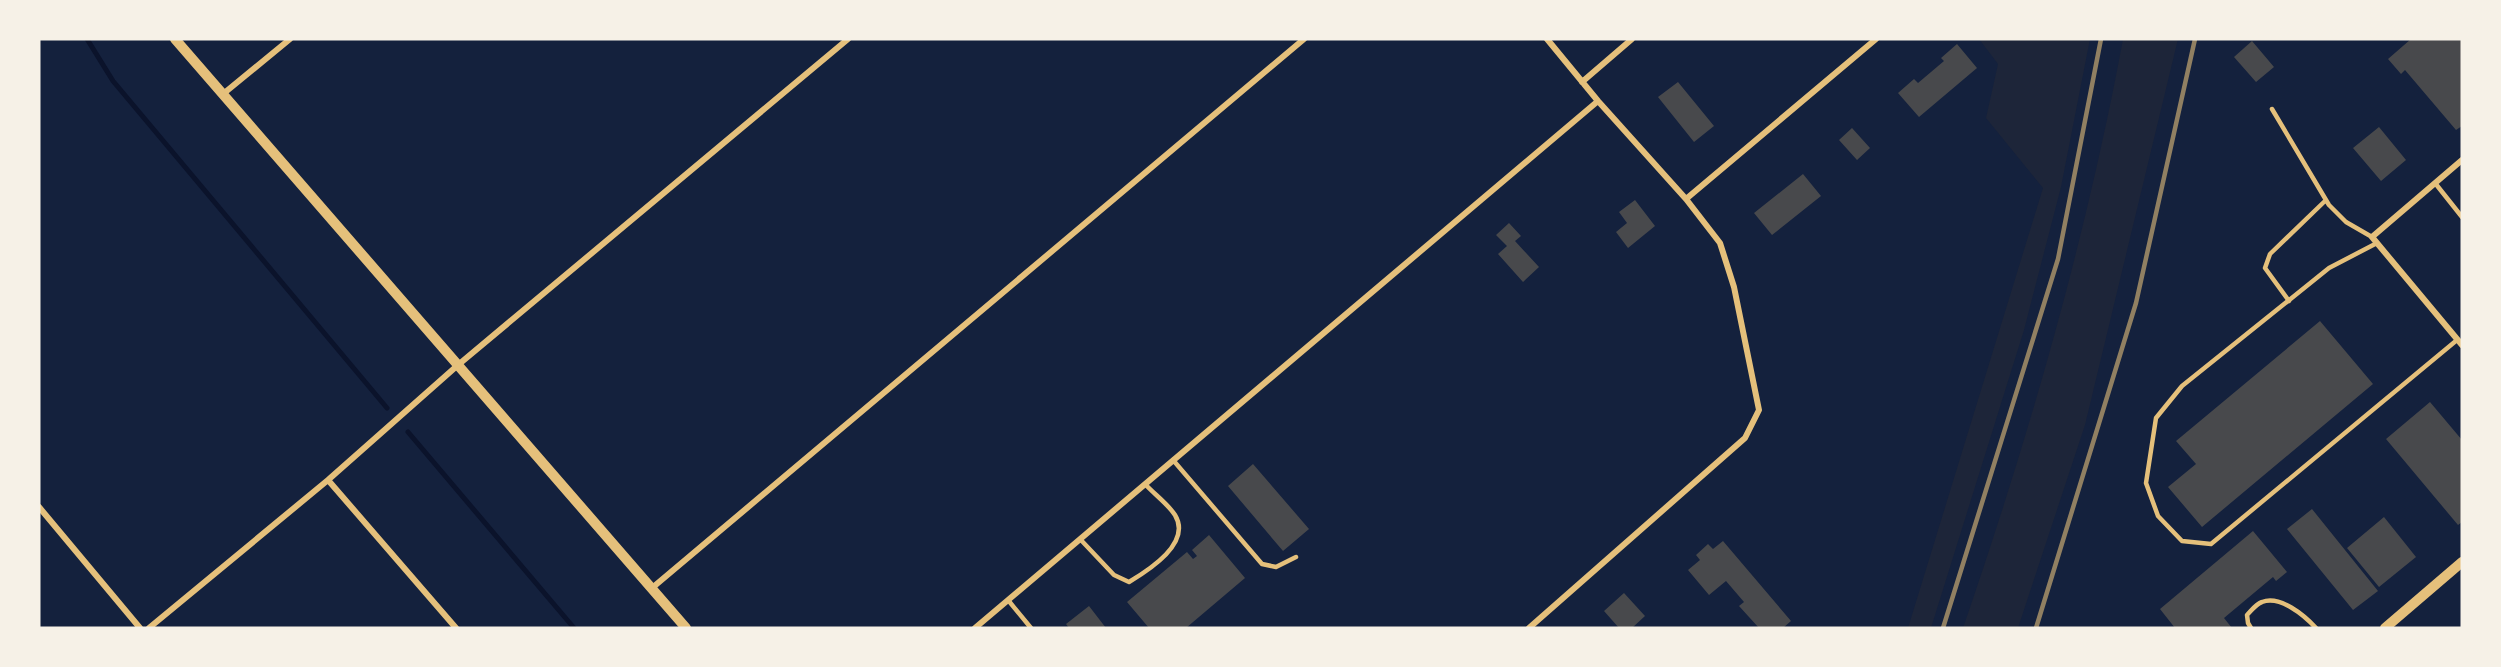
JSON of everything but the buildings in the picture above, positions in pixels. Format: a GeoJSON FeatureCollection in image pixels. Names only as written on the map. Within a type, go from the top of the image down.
{"type":"FeatureCollection","features":[{"type":"Feature","properties":{"kind":"street"},"geometry":{"type":"LineString","coordinates":[[175,39],[686,628]]}},
{"type":"Feature","properties":{"kind":"street"},"geometry":{"type":"LineString","coordinates":[[223,94],[290,39]]}},
{"type":"Feature","properties":{"kind":"street"},"geometry":{"type":"LineString","coordinates":[[149,628],[328,480],[458,365],[848,39]]}},
{"type":"Feature","properties":{"kind":"street"},"geometry":{"type":"LineString","coordinates":[[652,588],[1304,39]]}},
{"type":"Feature","properties":{"kind":"street"},"geometry":{"type":"LineString","coordinates":[[1529,628],[1745,438],[1760,410],[1734,287],[1720,243],[1686,199],[1598,101],[1547,39]]}},
{"type":"Feature","properties":{"kind":"street"},"geometry":{"type":"LineString","coordinates":[[1582,82],[1632,39]]}},
{"type":"Feature","properties":{"kind":"street"},"geometry":{"type":"LineString","coordinates":[[1686,199],[1876,39]]}},
{"type":"Feature","properties":{"kind":"street"},"geometry":{"type":"LineString","coordinates":[[975,628],[1598,101]]}},
{"type":"Feature","properties":{"kind":"street"},"geometry":{"type":"LineString","coordinates":[[2460,342],[2372,237],[2462,160]]}},
{"type":"Feature","properties":{"kind":"street"},"geometry":{"type":"LineString","coordinates":[[328,480],[456,628]]}},
{"type":"Feature","properties":{"kind":"street"},"geometry":{"type":"LineString","coordinates":[[39,507],[140,628]]}},
{"type":"Feature","properties":{"kind":"street"},"geometry":{"type":"LineString","coordinates":[[2385,628],[2462,562]]}},
{"type":"Feature","properties":{"kind":"lane"},"geometry":{"type":"LineString","coordinates":[[2272,109],[2325,200],[2346,222],[2372,237]]}},
{"type":"Feature","properties":{"kind":"lane"},"geometry":{"type":"LineString","coordinates":[[2434,183],[2462,218]]}},
{"type":"Feature","properties":{"kind":"lane"},"geometry":{"type":"LineString","coordinates":[[2289,301],[2265,268],[2270,254],[2325,200]]}},
{"type":"Feature","properties":{"kind":"lane"},"geometry":{"type":"LineString","coordinates":[[2377,243],[2329,268],[2182,386],[2156,418],[2146,483],[2158,516],[2182,541],[2211,544],[2460,342]]}},
{"type":"Feature","properties":{"kind":"lane"},"geometry":{"type":"LineString","coordinates":[[1173,460],[1262,564],[1276,567],[1296,557]]}},
{"type":"Feature","properties":{"kind":"lane"},"geometry":{"type":"LineString","coordinates":[[1080,539],[1099,561],[1121,579],[1129,582],[1149,570],[1174,544],[1179,529],[1175,515],[1145,484]]}},
{"type":"Feature","properties":{"kind":"lane"},"geometry":{"type":"LineString","coordinates":[[1008,600],[1031,628]]}},
{"type":"Feature","properties":{"kind":"lane"},"geometry":{"type":"LineString","coordinates":[[2251,628],[2247,615],[2259,603],[2271,600],[2289,607],[2316,628]]}},
{"type":"Feature","properties":{"kind":"shaded area"},"geometry":{"type":"Polygon","coordinates":[[[1979,39],[2090,39],[2061,187],[2024,330],[1931,628],[1908,628],[2043,188],[1986,118],[1998,64],[1979,39]]]}},
{"type":"Feature","properties":{"kind":"shaded area"},"geometry":{"type":"Polygon","coordinates":[[[2123,39],[2178,39],[2085,425],[2018,628],[1963,628],[2011,483],[2074,263],[2123,39]]]}},
{"type":"Feature","properties":{"kind":"waterway"},"geometry":{"type":"LineString","coordinates":[[87,39],[113,81],[387,408]]}},
{"type":"Feature","properties":{"kind":"waterway"},"geometry":{"type":"LineString","coordinates":[[408,432],[574,628]]}},
{"type":"Feature","properties":{"kind":"railway"},"geometry":{"type":"LineString","coordinates":[[1943,628],[2058,259],[2101,39]]}},
{"type":"Feature","properties":{"kind":"railway"},"geometry":{"type":"LineString","coordinates":[[2036,628],[2136,303],[2195,39]]}}]}
